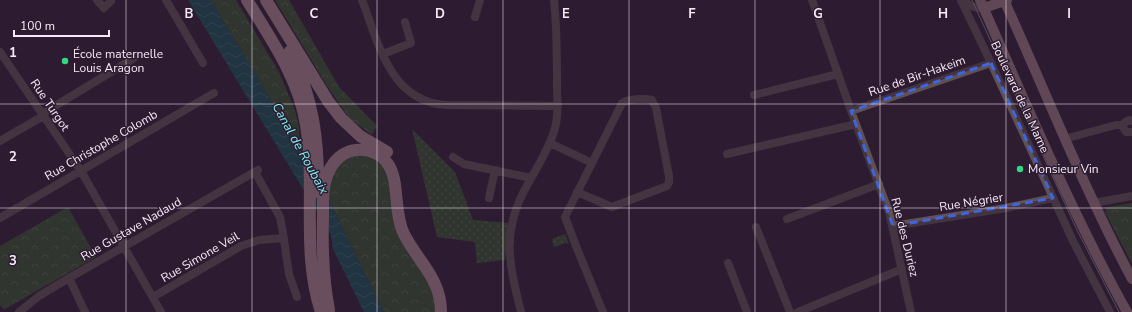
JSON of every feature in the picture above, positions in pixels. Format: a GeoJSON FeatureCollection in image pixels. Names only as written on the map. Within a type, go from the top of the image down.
{"type":"FeatureCollection","features":[{"type":"Feature","properties":{"kind":"highway"},"geometry":{"type":"LineString","coordinates":[[247,0],[290,73],[302,105],[314,166],[307,248],[308,279],[315,312]]}},
{"type":"Feature","properties":{"kind":"highway"},"geometry":{"type":"LineString","coordinates":[[261,0],[288,48],[305,86],[314,121],[314,166],[318,246],[326,311]]}},
{"type":"Feature","properties":{"kind":"highway"},"geometry":{"type":"LineString","coordinates":[[266,0],[340,118],[360,136],[383,149],[395,162],[399,173],[406,223],[413,237],[439,276],[444,291],[447,312]]}},
{"type":"Feature","properties":{"kind":"highway"},"geometry":{"type":"LineString","coordinates":[[326,311],[323,257],[323,203],[327,176],[336,160],[341,156],[351,151],[364,150],[376,153],[385,160],[393,175],[398,214],[402,228],[408,241],[434,280],[440,300],[441,312]]}},
{"type":"Feature","properties":{"kind":"highway"},"geometry":{"type":"LineString","coordinates":[[307,248],[314,286],[326,311]]}},
{"type":"Feature","properties":{"kind":"main road","name":"Boulevard de la Marne"},"geometry":{"type":"LineString","coordinates":[[994,2],[994,19],[1093,235],[1132,309]]}},
{"type":"Feature","properties":{"kind":"main road","name":"Boulevard de la Marne"},"geometry":{"type":"LineString","coordinates":[[994,2],[1064,139],[1132,279]]}},
{"type":"Feature","properties":{"kind":"main road","name":"Boulevard de la Marne"},"geometry":{"type":"LineString","coordinates":[[994,2],[1062,184],[1127,312]]}},
{"type":"Feature","properties":{"kind":"street"},"geometry":{"type":"LineString","coordinates":[[96,0],[104,8],[112,1]]}},
{"type":"Feature","properties":{"kind":"street"},"geometry":{"type":"LineString","coordinates":[[166,0],[203,63]]}},
{"type":"Feature","properties":{"kind":"street"},"geometry":{"type":"LineString","coordinates":[[362,0],[391,73],[397,81],[412,94],[429,103],[455,105],[558,106]]}},
{"type":"Feature","properties":{"kind":"street"},"geometry":{"type":"LineString","coordinates":[[475,17],[480,0]]}},
{"type":"Feature","properties":{"kind":"street"},"geometry":{"type":"LineString","coordinates":[[521,312],[510,265],[509,246],[516,210],[550,143],[557,122],[557,32],[554,0]]}},
{"type":"Feature","properties":{"kind":"street","name":"Rue des Duriez"},"geometry":{"type":"LineString","coordinates":[[812,0],[893,226],[911,312]]}},
{"type":"Feature","properties":{"kind":"street","name":"Boulevard de la Marne"},"geometry":{"type":"LineString","coordinates":[[961,0],[1053,198],[1110,312]]}},
{"type":"Feature","properties":{"kind":"street"},"geometry":{"type":"LineString","coordinates":[[964,0],[974,7],[994,2]]}},
{"type":"Feature","properties":{"kind":"street"},"geometry":{"type":"LineString","coordinates":[[383,54],[411,43],[405,22]]}},
{"type":"Feature","properties":{"kind":"street","name":"Rue Turgot"},"geometry":{"type":"LineString","coordinates":[[0,52],[81,171],[161,312]]}},
{"type":"Feature","properties":{"kind":"street"},"geometry":{"type":"LineString","coordinates":[[0,141],[134,58]]}},
{"type":"Feature","properties":{"kind":"street","name":"Rue de Bir-Hakeim"},"geometry":{"type":"LineString","coordinates":[[851,112],[991,64]]}},
{"type":"Feature","properties":{"kind":"street"},"geometry":{"type":"LineString","coordinates":[[754,95],[838,74]]}},
{"type":"Feature","properties":{"kind":"street","name":"Rue Christophe Colomb"},"geometry":{"type":"LineString","coordinates":[[0,218],[214,93]]}},
{"type":"Feature","properties":{"kind":"street"},"geometry":{"type":"LineString","coordinates":[[578,192],[607,206],[614,207],[667,186],[669,179],[654,102],[647,99],[626,101],[622,103],[566,214],[566,220],[603,312]]}},
{"type":"Feature","properties":{"kind":"street"},"geometry":{"type":"LineString","coordinates":[[1064,139],[1116,125],[1123,125],[1127,121],[1132,121]]}},
{"type":"Feature","properties":{"kind":"street"},"geometry":{"type":"LineString","coordinates":[[727,154],[856,124]]}},
{"type":"Feature","properties":{"kind":"street"},"geometry":{"type":"LineString","coordinates":[[1123,125],[1126,132],[1132,132]]}},
{"type":"Feature","properties":{"kind":"street"},"geometry":{"type":"LineString","coordinates":[[550,143],[592,163]]}},
{"type":"Feature","properties":{"kind":"street"},"geometry":{"type":"LineString","coordinates":[[453,157],[464,164],[531,178]]}},
{"type":"Feature","properties":{"kind":"street"},"geometry":{"type":"LineString","coordinates":[[489,198],[495,170]]}},
{"type":"Feature","properties":{"kind":"street","name":"Rue Gustave Nadaud"},"geometry":{"type":"LineString","coordinates":[[19,312],[39,296],[69,278],[256,171],[280,217],[284,238]]}},
{"type":"Feature","properties":{"kind":"street"},"geometry":{"type":"LineString","coordinates":[[787,219],[879,184]]}},
{"type":"Feature","properties":{"kind":"street"},"geometry":{"type":"LineString","coordinates":[[1094,203],[1132,196]]}},
{"type":"Feature","properties":{"kind":"street","name":"Rue Négrier"},"geometry":{"type":"LineString","coordinates":[[893,226],[1006,208],[1053,198]]}},
{"type":"Feature","properties":{"kind":"street"},"geometry":{"type":"LineString","coordinates":[[756,226],[790,312]]}},
{"type":"Feature","properties":{"kind":"street"},"geometry":{"type":"LineString","coordinates":[[284,238],[289,274],[295,289],[296,297]]}},
{"type":"Feature","properties":{"kind":"street","name":"Rue Simone Veil"},"geometry":{"type":"LineString","coordinates":[[153,298],[241,246],[259,240],[284,238]]}},
{"type":"Feature","properties":{"kind":"street"},"geometry":{"type":"LineString","coordinates":[[728,263],[747,312]]}},
{"type":"Feature","properties":{"kind":"street"},"geometry":{"type":"LineString","coordinates":[[798,312],[902,269]]}},
{"type":"Feature","properties":{"kind":"street"},"geometry":{"type":"LineString","coordinates":[[69,278],[85,312]]}},
{"type":"Feature","properties":{"kind":"highlighted area"},"geometry":{"type":"Polygon","coordinates":[[[991,63],[1053,198],[893,226],[851,111],[991,63]]]}},
{"type":"Feature","properties":{"kind":"green space"},"geometry":{"type":"Polygon","coordinates":[[[211,0],[236,0],[279,72],[295,110],[299,127],[300,148],[211,0]]]}},
{"type":"Feature","properties":{"kind":"green space"},"geometry":{"type":"Polygon","coordinates":[[[275,0],[289,0],[339,87],[377,126],[372,135],[350,119],[327,86],[275,0]]]}},
{"type":"Feature","properties":{"kind":"green space"},"geometry":{"type":"Polygon","coordinates":[[[412,129],[455,172],[473,220],[508,223],[505,260],[477,263],[475,242],[437,237],[412,129]]]}},
{"type":"Feature","properties":{"kind":"green space"},"geometry":{"type":"Polygon","coordinates":[[[356,154],[376,158],[388,171],[393,208],[431,282],[437,312],[384,312],[327,196],[329,183],[340,162],[356,154]]]}},
{"type":"Feature","properties":{"kind":"green space"},"geometry":{"type":"Polygon","coordinates":[[[1132,203],[1132,264],[1105,212],[1107,207],[1132,203]]]}},
{"type":"Feature","properties":{"kind":"green space"},"geometry":{"type":"Polygon","coordinates":[[[68,207],[96,257],[5,309],[2,308],[0,305],[0,246],[68,207]]]}},
{"type":"Feature","properties":{"kind":"green space"},"geometry":{"type":"Polygon","coordinates":[[[565,234],[569,244],[565,243],[554,247],[552,239],[565,234]]]}},
{"type":"Feature","properties":{"kind":"water"},"geometry":{"type":"Polygon","coordinates":[[[188,0],[211,0],[300,148],[327,196],[384,312],[364,312],[333,249],[331,235],[188,0]]]}},
{"type":"Feature","properties":{"kind":"tram line"},"geometry":{"type":"LineString","coordinates":[[972,0],[1076,228],[1119,312]]}},
{"type":"Feature","properties":{"kind":"place","name":"École maternelle Louis Aragon"},"geometry":{"type":"Point","coordinates":[65,61]}},
{"type":"Feature","properties":{"kind":"place","name":"Monsieur Vin"},"geometry":{"type":"Point","coordinates":[1020,169]}},
{"type":"Feature","properties":{"kind":"water label","name":"Canal de Roubaix"},"geometry":{"type":"Point","coordinates":[301,148]}}]}
